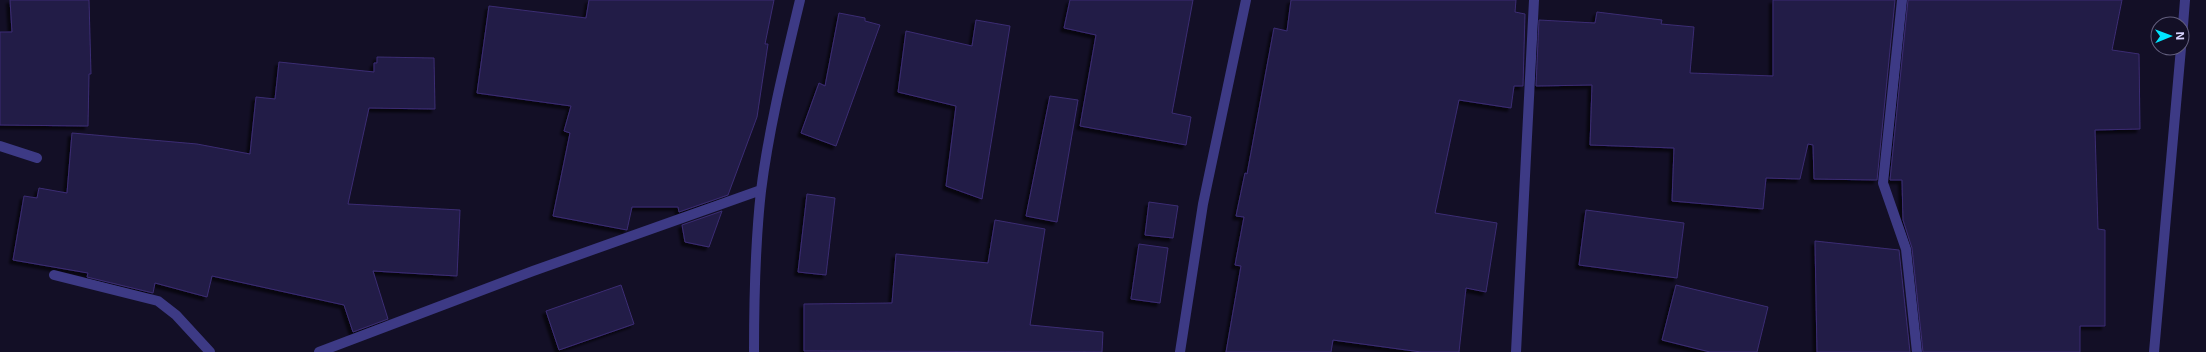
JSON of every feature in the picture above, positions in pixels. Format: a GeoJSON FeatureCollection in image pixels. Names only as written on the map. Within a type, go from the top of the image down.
{"type":"FeatureCollection","features":[{"type":"Feature","properties":{"kind":"street"},"geometry":{"type":"LineString","coordinates":[[754,352],[754,281],[761,190],[783,73],[800,0]]}},
{"type":"Feature","properties":{"kind":"street"},"geometry":{"type":"LineString","coordinates":[[1180,352],[1203,204],[1246,0]]}},
{"type":"Feature","properties":{"kind":"street"},"geometry":{"type":"LineString","coordinates":[[1516,352],[1534,0]]}},
{"type":"Feature","properties":{"kind":"street"},"geometry":{"type":"LineString","coordinates":[[1902,0],[1883,183],[1906,249],[1917,352]]}},
{"type":"Feature","properties":{"kind":"street"},"geometry":{"type":"LineString","coordinates":[[2184,16],[2185,0]]}},
{"type":"Feature","properties":{"kind":"street"},"geometry":{"type":"LineString","coordinates":[[2154,352],[2180,56]]}},
{"type":"Feature","properties":{"kind":"street"},"geometry":{"type":"LineString","coordinates":[[0,146],[36,158]]}},
{"type":"Feature","properties":{"kind":"street"},"geometry":{"type":"LineString","coordinates":[[318,352],[533,271],[761,190]]}},
{"type":"Feature","properties":{"kind":"street"},"geometry":{"type":"LineString","coordinates":[[54,275],[158,301],[176,315],[210,352]]}},
{"type":"Feature","properties":{"kind":"building"},"geometry":{"type":"Polygon","coordinates":[[[10,0],[89,0],[91,74],[89,74],[88,126],[0,125],[0,32],[12,32],[10,0]]]}},
{"type":"Feature","properties":{"kind":"building"},"geometry":{"type":"Polygon","coordinates":[[[589,0],[774,0],[765,44],[768,44],[757,117],[728,195],[679,212],[678,207],[632,207],[627,230],[553,216],[570,133],[564,131],[571,106],[477,93],[489,6],[586,18],[589,0]]]}},
{"type":"Feature","properties":{"kind":"building"},"geometry":{"type":"Polygon","coordinates":[[[1070,0],[1193,0],[1172,113],[1191,117],[1186,145],[1080,126],[1096,35],[1064,28],[1070,0]]]}},
{"type":"Feature","properties":{"kind":"building"},"geometry":{"type":"Polygon","coordinates":[[[1291,0],[1516,0],[1515,12],[1525,14],[1523,86],[1514,86],[1511,108],[1459,100],[1435,213],[1497,223],[1486,292],[1466,288],[1459,352],[1421,352],[1333,340],[1331,352],[1226,352],[1241,266],[1235,265],[1244,217],[1236,216],[1245,173],[1247,174],[1274,28],[1287,31],[1291,0]]]}},
{"type":"Feature","properties":{"kind":"building"},"geometry":{"type":"Polygon","coordinates":[[[1773,0],[1895,0],[1877,180],[1814,179],[1813,145],[1808,144],[1800,179],[1766,178],[1763,209],[1672,201],[1674,148],[1590,145],[1592,85],[1536,86],[1539,20],[1595,23],[1597,12],[1662,20],[1661,24],[1694,27],[1690,73],[1773,76],[1773,0]]]}},
{"type":"Feature","properties":{"kind":"building"},"geometry":{"type":"Polygon","coordinates":[[[1908,0],[2122,0],[2112,50],[2139,54],[2140,129],[2095,130],[2098,229],[2105,230],[2105,326],[2080,326],[2080,352],[1923,352],[1912,248],[1903,220],[1902,180],[1890,180],[1908,0]]]}},
{"type":"Feature","properties":{"kind":"building"},"geometry":{"type":"Polygon","coordinates":[[[839,13],[865,18],[865,21],[880,25],[836,146],[801,133],[819,83],[825,86],[839,13]]]}},
{"type":"Feature","properties":{"kind":"building"},"geometry":{"type":"Polygon","coordinates":[[[976,20],[1010,26],[982,199],[946,186],[956,106],[898,92],[906,31],[972,46],[976,20]]]}},
{"type":"Feature","properties":{"kind":"building"},"geometry":{"type":"Polygon","coordinates":[[[377,57],[434,58],[435,109],[369,108],[348,204],[460,210],[457,276],[373,271],[388,319],[353,332],[344,305],[212,276],[207,297],[155,283],[153,293],[87,277],[88,273],[13,260],[24,196],[37,198],[39,188],[67,193],[72,133],[197,144],[250,154],[256,97],[275,99],[279,62],[374,72],[374,63],[377,63],[377,57]]]}},
{"type":"Feature","properties":{"kind":"building"},"geometry":{"type":"Polygon","coordinates":[[[1050,96],[1078,100],[1057,222],[1026,216],[1050,96]]]}},
{"type":"Feature","properties":{"kind":"building"},"geometry":{"type":"Polygon","coordinates":[[[807,194],[835,198],[826,275],[798,272],[807,194]]]}},
{"type":"Feature","properties":{"kind":"building"},"geometry":{"type":"Polygon","coordinates":[[[1149,202],[1178,206],[1173,238],[1145,235],[1149,202]]]}},
{"type":"Feature","properties":{"kind":"building"},"geometry":{"type":"Polygon","coordinates":[[[1586,210],[1684,223],[1677,278],[1579,265],[1586,210]]]}},
{"type":"Feature","properties":{"kind":"building"},"geometry":{"type":"Polygon","coordinates":[[[722,211],[709,247],[685,242],[682,225],[722,211]]]}},
{"type":"Feature","properties":{"kind":"building"},"geometry":{"type":"Polygon","coordinates":[[[995,220],[1045,229],[1030,325],[1103,332],[1102,352],[804,351],[804,304],[892,303],[896,254],[988,263],[995,220]]]}},
{"type":"Feature","properties":{"kind":"building"},"geometry":{"type":"Polygon","coordinates":[[[1815,241],[1899,250],[1910,352],[1817,352],[1815,241]]]}},
{"type":"Feature","properties":{"kind":"building"},"geometry":{"type":"Polygon","coordinates":[[[1139,244],[1168,248],[1160,303],[1131,299],[1139,244]]]}},
{"type":"Feature","properties":{"kind":"building"},"geometry":{"type":"Polygon","coordinates":[[[621,285],[634,324],[559,350],[546,311],[621,285]]]}},
{"type":"Feature","properties":{"kind":"building"},"geometry":{"type":"Polygon","coordinates":[[[1676,285],[1768,307],[1757,352],[1710,352],[1662,340],[1676,285]]]}}]}
